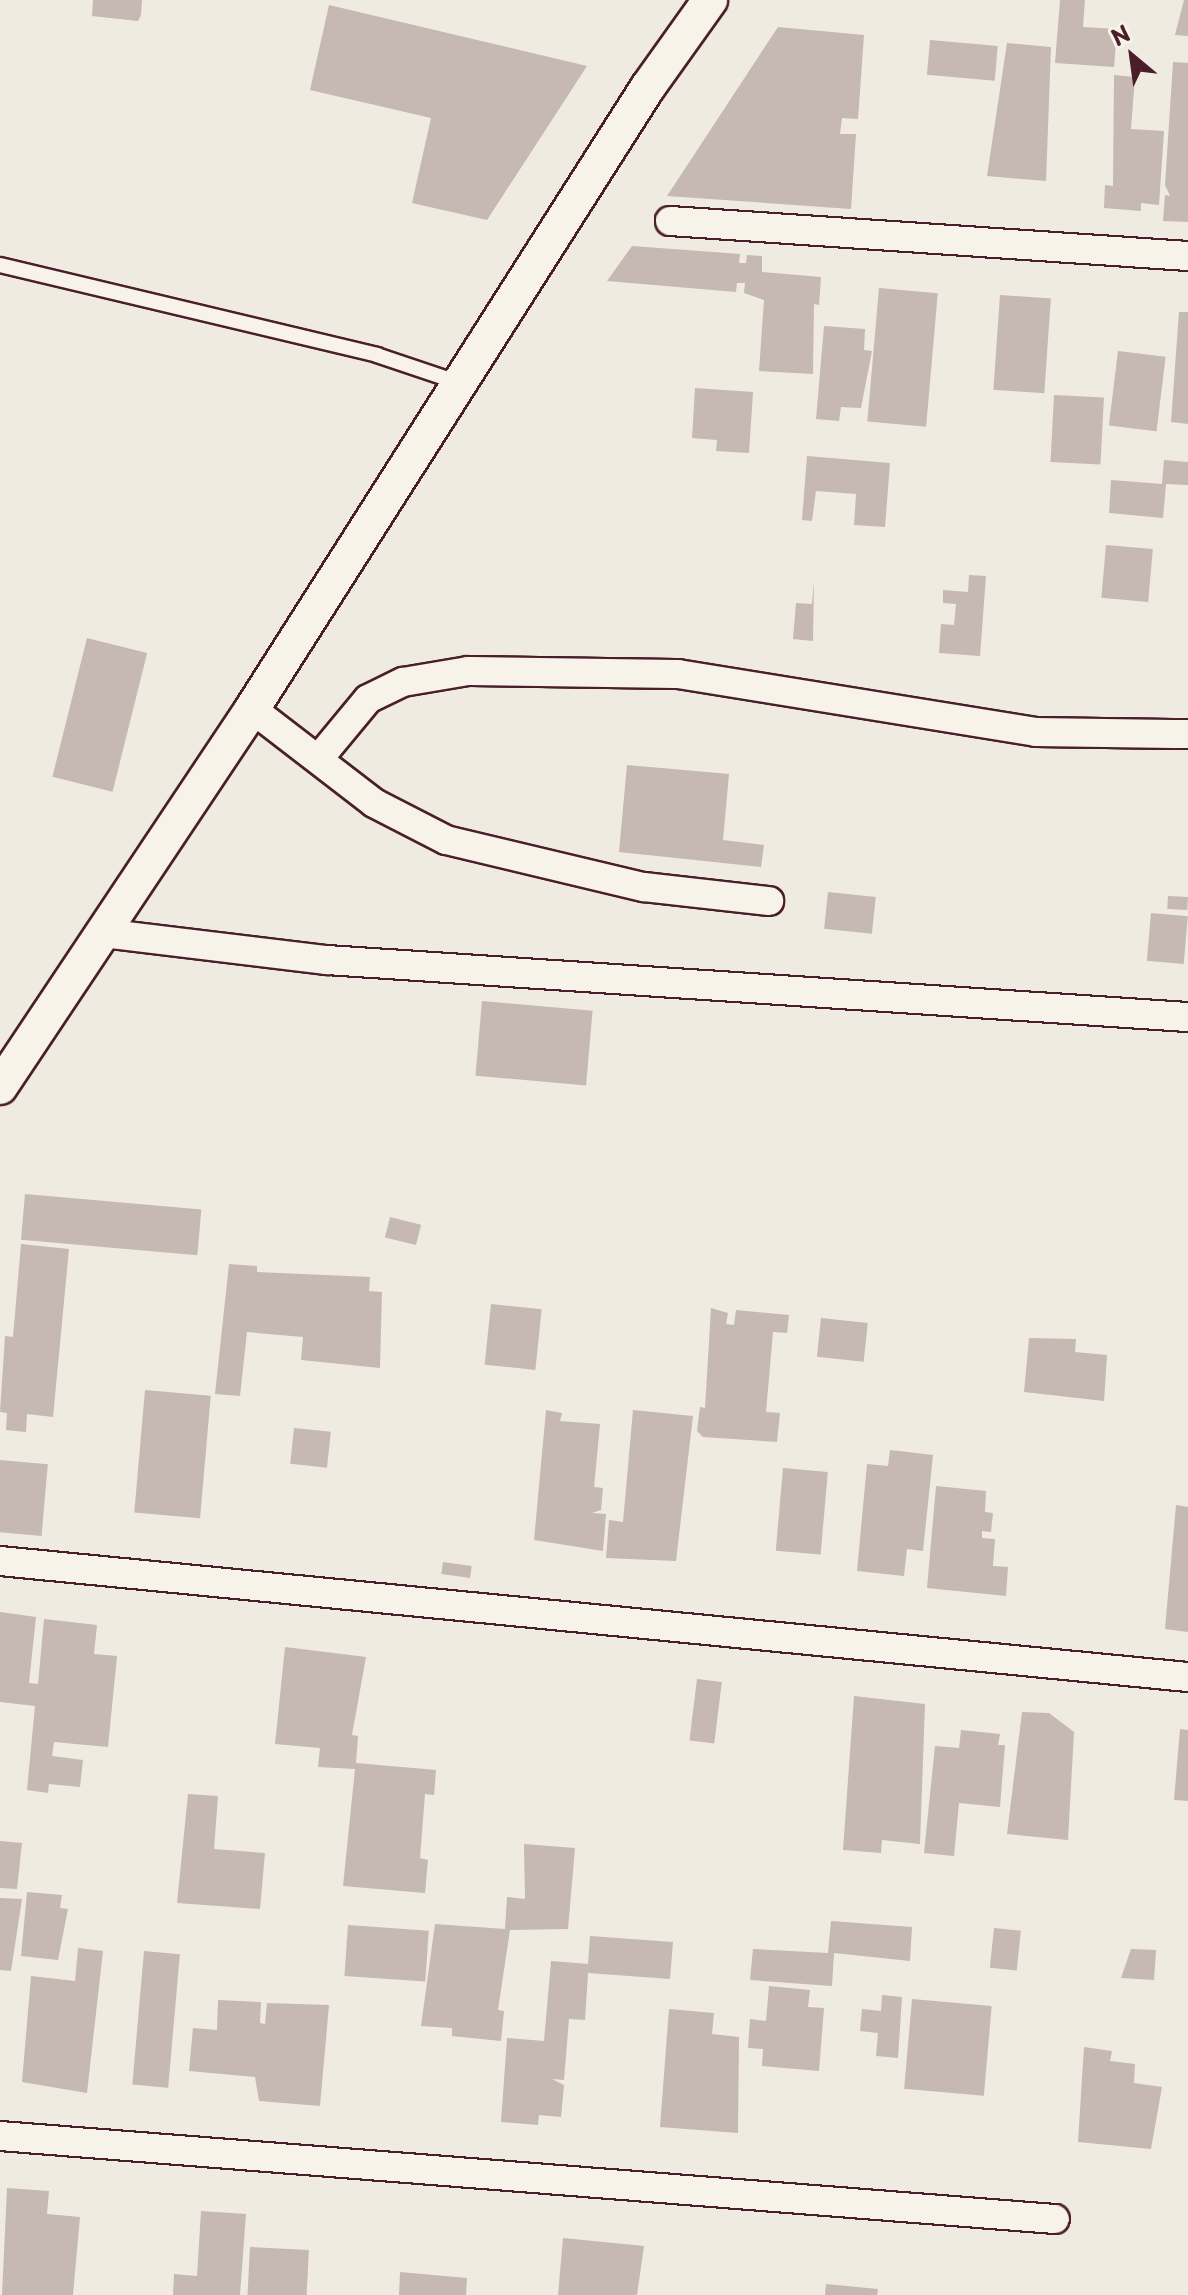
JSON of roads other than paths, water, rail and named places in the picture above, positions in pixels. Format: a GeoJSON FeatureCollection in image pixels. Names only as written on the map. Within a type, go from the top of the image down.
{"type":"FeatureCollection","features":[{"type":"Feature","properties":{"kind":"street"},"geometry":{"type":"LineString","coordinates":[[0,1087],[252,709],[648,87],[710,0]]}},
{"type":"Feature","properties":{"kind":"street"},"geometry":{"type":"LineString","coordinates":[[670,221],[1188,256]]}},
{"type":"Feature","properties":{"kind":"street"},"geometry":{"type":"LineString","coordinates":[[320,757],[368,699],[403,682],[468,671],[678,674],[1036,732],[1188,734]]}},
{"type":"Feature","properties":{"kind":"street"},"geometry":{"type":"LineString","coordinates":[[252,709],[320,757],[374,803],[446,840],[630,884],[769,901]]}},
{"type":"Feature","properties":{"kind":"street"},"geometry":{"type":"LineString","coordinates":[[103,933],[327,960],[1188,1017]]}},
{"type":"Feature","properties":{"kind":"street"},"geometry":{"type":"LineString","coordinates":[[0,1561],[1188,1677]]}},
{"type":"Feature","properties":{"kind":"street"},"geometry":{"type":"LineString","coordinates":[[0,2136],[1055,2219]]}},
{"type":"Feature","properties":{"kind":"lane"},"geometry":{"type":"LineString","coordinates":[[0,265],[377,355],[461,383]]}}]}
